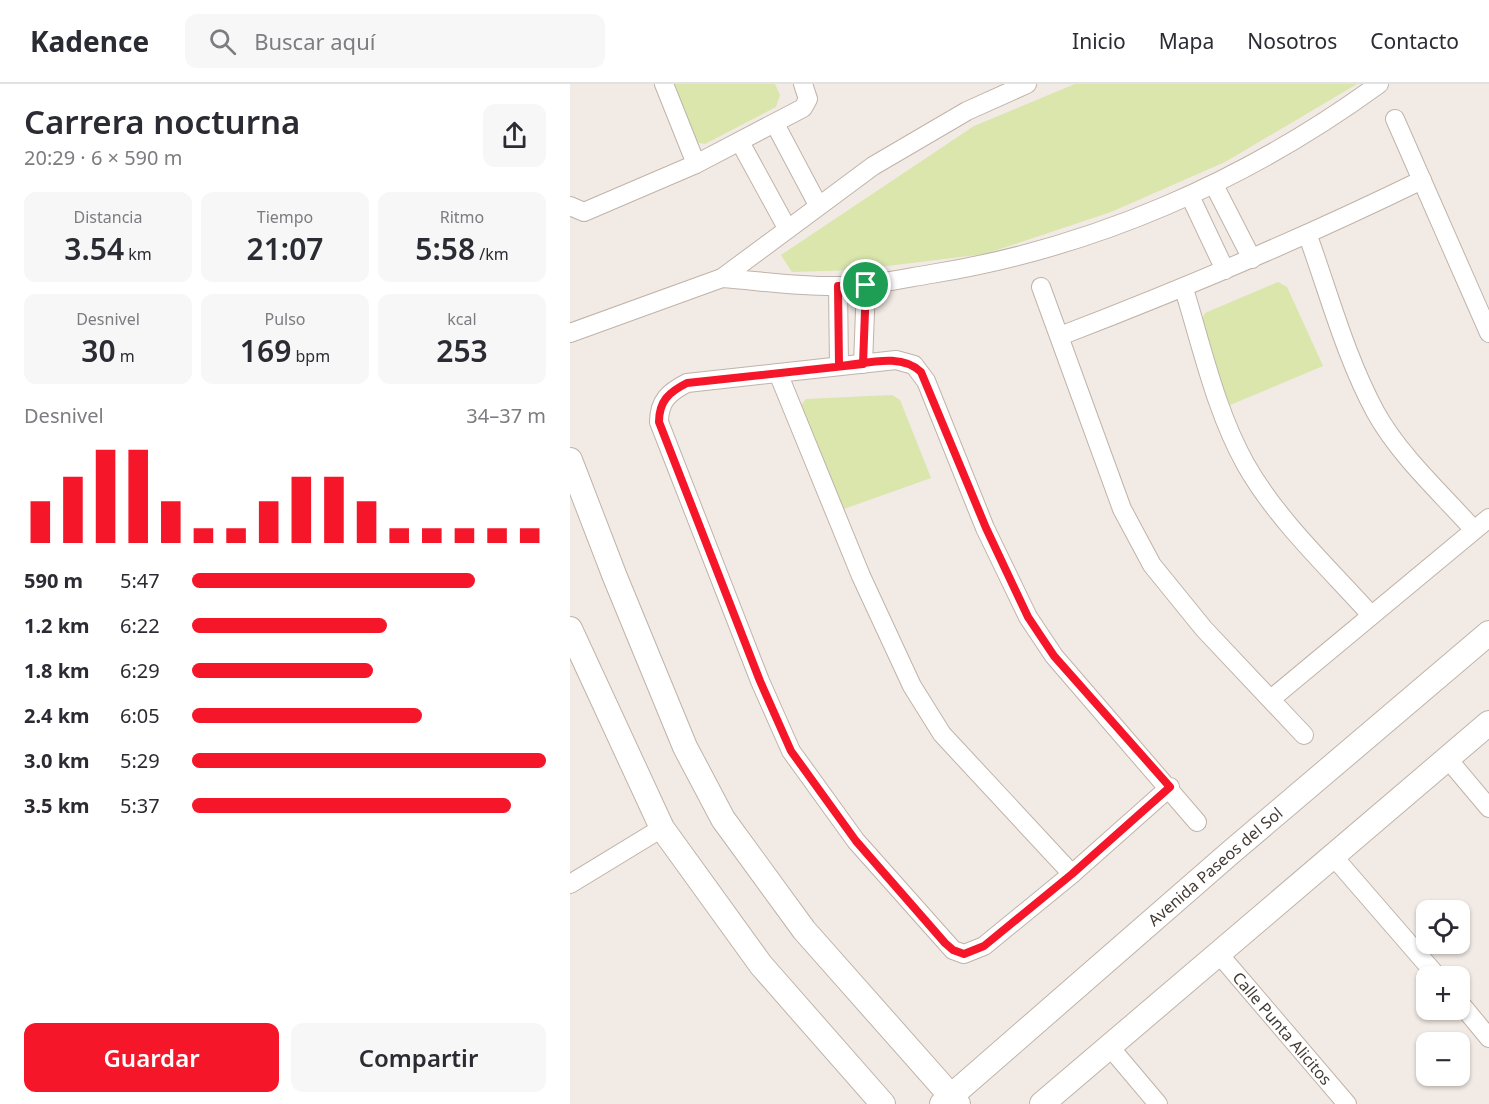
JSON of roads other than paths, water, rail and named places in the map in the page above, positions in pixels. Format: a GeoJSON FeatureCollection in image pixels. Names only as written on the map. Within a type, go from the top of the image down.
{"type":"FeatureCollection","features":[{"type":"Feature","properties":{"kind":"street"},"geometry":{"type":"LineString","coordinates":[[664,84],[696,164]]}},
{"type":"Feature","properties":{"kind":"street"},"geometry":{"type":"LineString","coordinates":[[570,206],[584,212],[696,164],[775,124],[803,108],[808,99],[803,84]]}},
{"type":"Feature","properties":{"kind":"street"},"geometry":{"type":"LineString","coordinates":[[570,333],[722,278],[873,166],[957,116],[1027,84]]}},
{"type":"Feature","properties":{"kind":"street"},"geometry":{"type":"LineString","coordinates":[[722,278],[838,286],[866,285],[982,266],[1060,246],[1214,185],[1324,124],[1379,84]]}},
{"type":"Feature","properties":{"kind":"street"},"geometry":{"type":"LineString","coordinates":[[1395,119],[1489,333]]}},
{"type":"Feature","properties":{"kind":"street"},"geometry":{"type":"LineString","coordinates":[[775,124],[818,205]]}},
{"type":"Feature","properties":{"kind":"street"},"geometry":{"type":"LineString","coordinates":[[740,142],[787,228]]}},
{"type":"Feature","properties":{"kind":"street"},"geometry":{"type":"LineString","coordinates":[[1060,336],[1184,289],[1308,236],[1422,180]]}},
{"type":"Feature","properties":{"kind":"street"},"geometry":{"type":"LineString","coordinates":[[1214,185],[1252,259]]}},
{"type":"Feature","properties":{"kind":"street"},"geometry":{"type":"LineString","coordinates":[[1190,196],[1225,270]]}},
{"type":"Feature","properties":{"kind":"street"},"geometry":{"type":"LineString","coordinates":[[1308,236],[1359,375],[1376,413],[1394,440],[1473,530]]}},
{"type":"Feature","properties":{"kind":"street"},"geometry":{"type":"LineString","coordinates":[[863,364],[866,285]]}},
{"type":"Feature","properties":{"kind":"street"},"geometry":{"type":"LineString","coordinates":[[838,286],[839,366]]}},
{"type":"Feature","properties":{"kind":"street"},"geometry":{"type":"LineString","coordinates":[[1041,286],[1122,509],[1152,565],[1204,628],[1304,735]]}},
{"type":"Feature","properties":{"kind":"street"},"geometry":{"type":"LineString","coordinates":[[1184,289],[1219,402],[1246,464],[1274,506],[1371,615]]}},
{"type":"Feature","properties":{"kind":"street"},"geometry":{"type":"LineString","coordinates":[[1170,787],[1072,874],[984,946],[964,954],[953,950],[856,841],[791,751],[728,601],[659,416],[659,409],[665,398],[674,389],[687,383],[896,360],[914,365],[921,372],[986,528],[1028,617],[1061,663],[1170,787],[1197,822]]}},
{"type":"Feature","properties":{"kind":"street"},"geometry":{"type":"LineString","coordinates":[[778,373],[861,576],[912,686],[942,734],[1072,874]]}},
{"type":"Feature","properties":{"kind":"street"},"geometry":{"type":"LineString","coordinates":[[570,460],[615,578],[686,747],[723,819],[804,930],[950,1101]]}},
{"type":"Feature","properties":{"kind":"street"},"geometry":{"type":"LineString","coordinates":[[1271,699],[1489,518]]}},
{"type":"Feature","properties":{"kind":"street"},"geometry":{"type":"LineString","coordinates":[[570,629],[662,828],[761,965],[883,1104]]}},
{"type":"Feature","properties":{"kind":"street","name":"Avenida Paseos del Sol"},"geometry":{"type":"LineString","coordinates":[[950,1101],[1273,815],[1489,633]]}},
{"type":"Feature","properties":{"kind":"street"},"geometry":{"type":"LineString","coordinates":[[1042,1104],[1489,723]]}},
{"type":"Feature","properties":{"kind":"street"},"geometry":{"type":"LineString","coordinates":[[1447,758],[1489,808]]}},
{"type":"Feature","properties":{"kind":"street"},"geometry":{"type":"LineString","coordinates":[[570,884],[662,828]]}},
{"type":"Feature","properties":{"kind":"street"},"geometry":{"type":"LineString","coordinates":[[1333,856],[1428,966]]}},
{"type":"Feature","properties":{"kind":"street","name":"Calle Punta Alicitos"},"geometry":{"type":"LineString","coordinates":[[1218,953],[1347,1104]]}},
{"type":"Feature","properties":{"kind":"street"},"geometry":{"type":"LineString","coordinates":[[1470,1015],[1489,1038]]}},
{"type":"Feature","properties":{"kind":"street"},"geometry":{"type":"LineString","coordinates":[[1109,1046],[1158,1104]]}}]}
